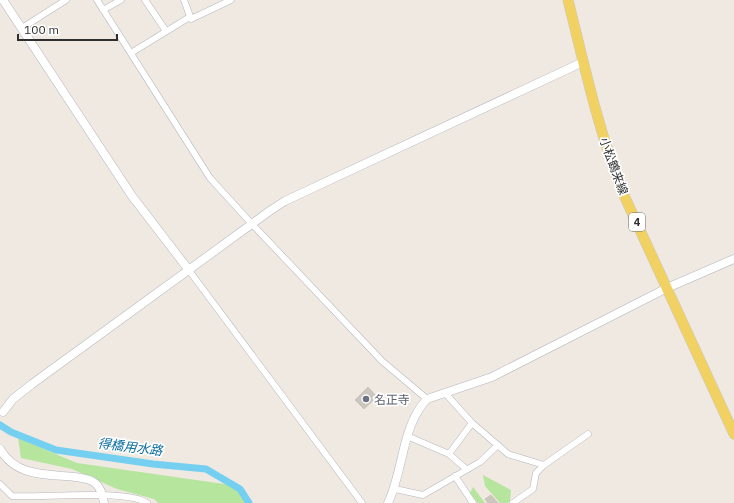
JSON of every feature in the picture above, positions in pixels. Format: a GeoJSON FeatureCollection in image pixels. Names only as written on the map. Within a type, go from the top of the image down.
{"type":"FeatureCollection","features":[{"type":"Feature","properties":{"kind":"main road","name":"小松鶴来線"},"geometry":{"type":"LineString","coordinates":[[568,0],[598,120],[611,162],[734,434]]}},
{"type":"Feature","properties":{"kind":"street"},"geometry":{"type":"LineString","coordinates":[[3,0],[132,196],[362,503]]}},
{"type":"Feature","properties":{"kind":"street"},"geometry":{"type":"LineString","coordinates":[[22,28],[66,0]]}},
{"type":"Feature","properties":{"kind":"street"},"geometry":{"type":"LineString","coordinates":[[97,0],[207,173],[251,223],[382,361],[427,399]]}},
{"type":"Feature","properties":{"kind":"street"},"geometry":{"type":"LineString","coordinates":[[103,10],[121,0]]}},
{"type":"Feature","properties":{"kind":"street"},"geometry":{"type":"LineString","coordinates":[[146,0],[166,31]]}},
{"type":"Feature","properties":{"kind":"street"},"geometry":{"type":"LineString","coordinates":[[184,0],[191,19]]}},
{"type":"Feature","properties":{"kind":"street"},"geometry":{"type":"LineString","coordinates":[[131,53],[188,18],[191,19],[231,0]]}},
{"type":"Feature","properties":{"kind":"street"},"geometry":{"type":"LineString","coordinates":[[1,413],[22,392],[83,346],[251,223],[285,201],[584,62]]}},
{"type":"Feature","properties":{"kind":"street"},"geometry":{"type":"LineString","coordinates":[[388,503],[394,489],[414,418],[420,407],[427,399],[492,377],[667,288],[734,259]]}},
{"type":"Feature","properties":{"kind":"street"},"geometry":{"type":"LineString","coordinates":[[445,393],[472,423],[508,454],[544,465]]}},
{"type":"Feature","properties":{"kind":"street"},"geometry":{"type":"LineString","coordinates":[[449,454],[472,423]]}},
{"type":"Feature","properties":{"kind":"street"},"geometry":{"type":"LineString","coordinates":[[513,503],[533,489],[536,473],[544,465],[588,434]]}},
{"type":"Feature","properties":{"kind":"street"},"geometry":{"type":"LineString","coordinates":[[408,436],[449,454],[466,469]]}},
{"type":"Feature","properties":{"kind":"street"},"geometry":{"type":"LineString","coordinates":[[394,489],[424,495],[480,462],[498,445]]}},
{"type":"Feature","properties":{"kind":"street"},"geometry":{"type":"LineString","coordinates":[[0,448],[7,459],[25,471],[94,482],[103,499]]}},
{"type":"Feature","properties":{"kind":"street"},"geometry":{"type":"LineString","coordinates":[[455,476],[472,503]]}},
{"type":"Feature","properties":{"kind":"street"},"geometry":{"type":"LineString","coordinates":[[0,484],[12,496],[27,500],[103,499],[121,496],[145,502]]}},
{"type":"Feature","properties":{"kind":"green space"},"geometry":{"type":"Polygon","coordinates":[[[18,438],[77,463],[238,486],[245,503],[158,503],[154,499],[117,489],[72,469],[21,458],[18,438]]]}},
{"type":"Feature","properties":{"kind":"green space"},"geometry":{"type":"Polygon","coordinates":[[[483,475],[511,490],[510,501],[508,503],[500,503],[485,486],[483,475]]]}},
{"type":"Feature","properties":{"kind":"green space"},"geometry":{"type":"Polygon","coordinates":[[[473,487],[485,503],[478,503],[470,493],[473,487]]]}},
{"type":"Feature","properties":{"kind":"building","name":"名正寺"},"geometry":{"type":"Polygon","coordinates":[[[368,387],[377,397],[364,409],[355,400],[368,387]]]}},
{"type":"Feature","properties":{"kind":"building"},"geometry":{"type":"Polygon","coordinates":[[[491,495],[498,503],[488,503],[485,499],[491,495]]]}},
{"type":"Feature","properties":{"kind":"waterway","name":"得橋用水路"},"geometry":{"type":"LineString","coordinates":[[0,425],[11,432],[56,450],[153,464],[206,469],[240,489],[249,503]]}},
{"type":"Feature","properties":{"kind":"place","name":"名正寺"},"geometry":{"type":"Point","coordinates":[366,399]}}]}
